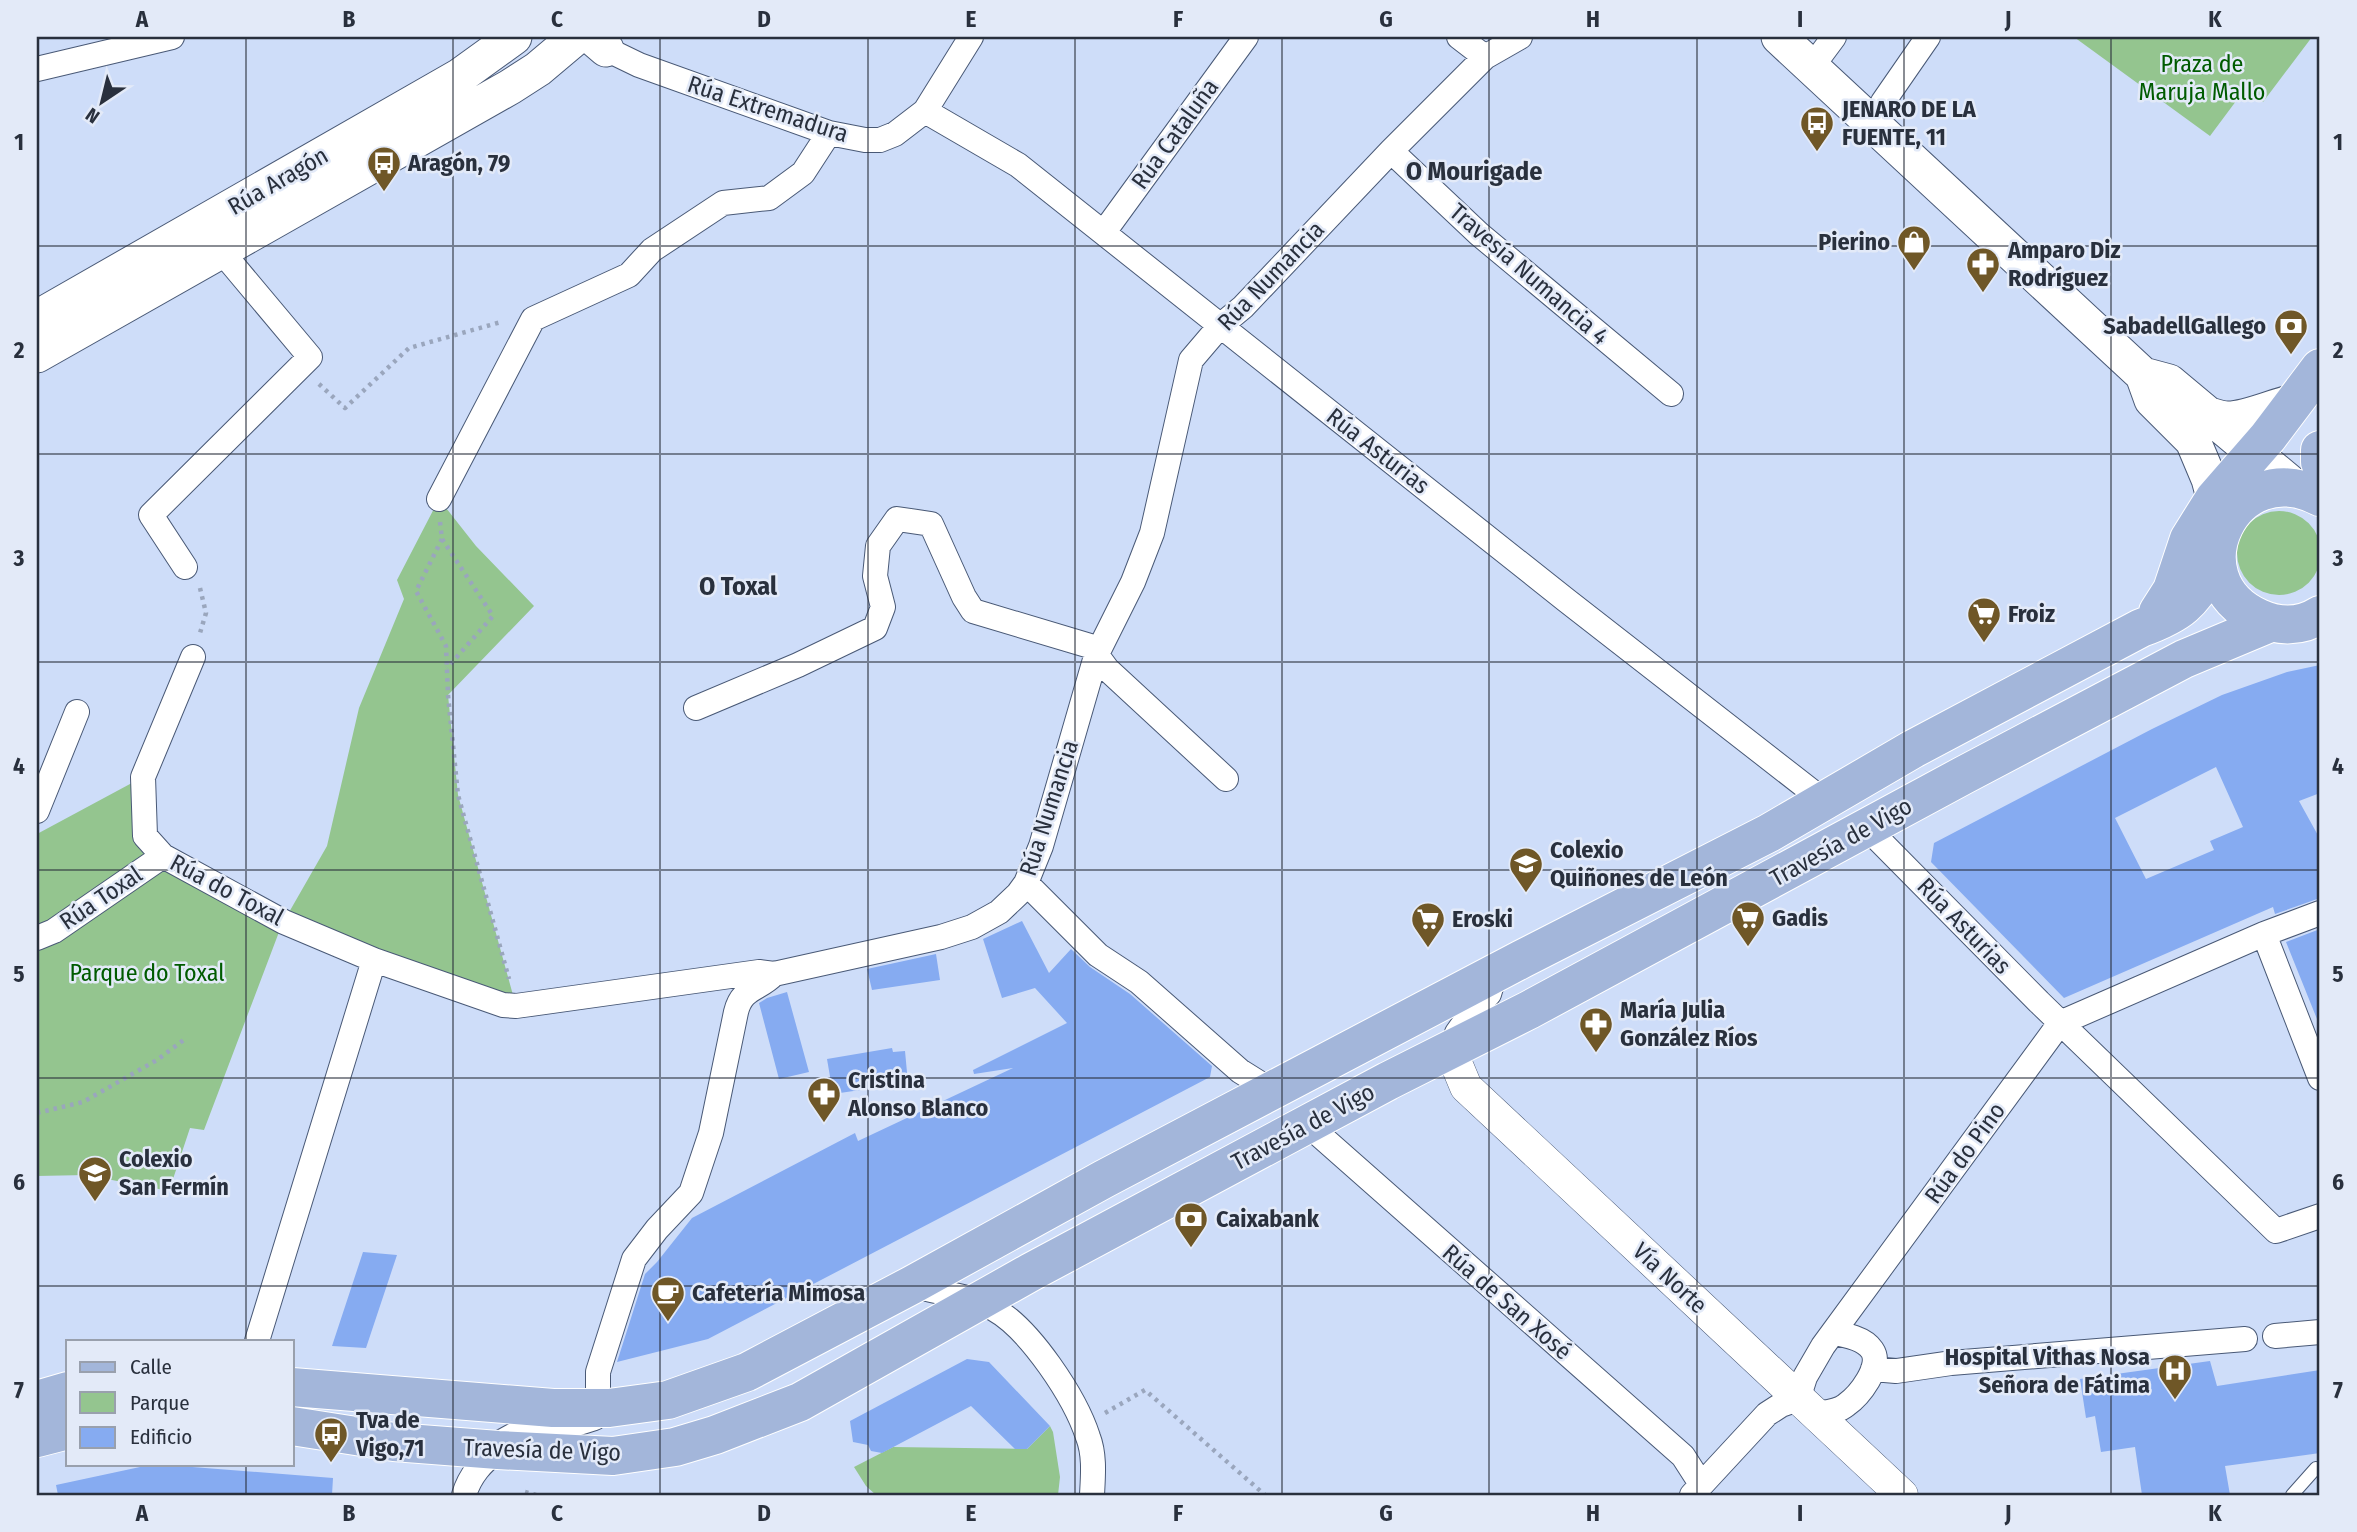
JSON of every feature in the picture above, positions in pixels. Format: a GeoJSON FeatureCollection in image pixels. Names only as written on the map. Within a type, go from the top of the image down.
{"type":"FeatureCollection","features":[{"type":"Feature","properties":{"kind":"main road","name":"Rúa Aragón"},"geometry":{"type":"LineString","coordinates":[[37,318],[460,76],[514,37]]}},
{"type":"Feature","properties":{"kind":"main road"},"geometry":{"type":"LineString","coordinates":[[1779,37],[2143,375],[2169,382],[2191,418],[2193,441],[2217,526],[2225,590],[2244,611],[2304,625]]}},
{"type":"Feature","properties":{"kind":"main road","name":"Rúa Aragón"},"geometry":{"type":"LineString","coordinates":[[37,355],[510,87],[546,62],[592,41]]}},
{"type":"Feature","properties":{"kind":"main road","name":"Travesía de Vigo"},"geometry":{"type":"LineString","coordinates":[[294,1387],[554,1408],[609,1408],[668,1400],[747,1372],[1104,1179],[1495,973],[1769,833],[1954,727],[2141,628],[2168,618],[2189,603],[2217,526],[2292,473],[2294,402],[2320,368]]}},
{"type":"Feature","properties":{"kind":"main road"},"geometry":{"type":"LineString","coordinates":[[2191,418],[2228,419],[2249,416],[2270,407],[2294,402]]}},
{"type":"Feature","properties":{"kind":"main road"},"geometry":{"type":"LineString","coordinates":[[2191,418],[2292,473]]}},
{"type":"Feature","properties":{"kind":"main road"},"geometry":{"type":"LineString","coordinates":[[2191,418],[2187,475],[2217,526]]}},
{"type":"Feature","properties":{"kind":"main road"},"geometry":{"type":"LineString","coordinates":[[2217,526],[2320,450]]}},
{"type":"Feature","properties":{"kind":"main road","name":"Travesía de Vigo"},"geometry":{"type":"LineString","coordinates":[[294,1426],[394,1442],[613,1455],[665,1449],[715,1435],[800,1402],[1031,1272],[2184,659],[2304,625]]}},
{"type":"Feature","properties":{"kind":"main road"},"geometry":{"type":"LineString","coordinates":[[37,1400],[66,1392]]}},
{"type":"Feature","properties":{"kind":"main road"},"geometry":{"type":"LineString","coordinates":[[498,1450],[529,1433],[609,1408]]}},
{"type":"Feature","properties":{"kind":"main road"},"geometry":{"type":"LineString","coordinates":[[37,1438],[66,1431]]}},
{"type":"Feature","properties":{"kind":"street"},"geometry":{"type":"LineString","coordinates":[[37,69],[172,37]]}},
{"type":"Feature","properties":{"kind":"street","name":"Rúa Extremadura"},"geometry":{"type":"LineString","coordinates":[[592,41],[639,65],[829,133],[880,140],[895,134],[925,111],[971,37]]}},
{"type":"Feature","properties":{"kind":"street","name":"Rúa Cataluña"},"geometry":{"type":"LineString","coordinates":[[1104,232],[1246,37]]}},
{"type":"Feature","properties":{"kind":"street"},"geometry":{"type":"LineString","coordinates":[[1459,37],[1485,57]]}},
{"type":"Feature","properties":{"kind":"street","name":"Rúa Numancia"},"geometry":{"type":"LineString","coordinates":[[609,1408],[598,1392],[598,1372],[635,1259],[657,1229],[691,1193],[710,1133],[738,1003],[744,994],[775,974],[941,937],[972,927],[999,912],[1018,894],[1026,883],[1041,846],[1096,656],[1133,582],[1152,533],[1191,360],[1220,326],[1243,307],[1391,151],[1485,57],[1520,37]]}},
{"type":"Feature","properties":{"kind":"street"},"geometry":{"type":"LineString","coordinates":[[1811,68],[1834,37]]}},
{"type":"Feature","properties":{"kind":"street"},"geometry":{"type":"LineString","coordinates":[[1872,125],[1883,102],[1928,37]]}},
{"type":"Feature","properties":{"kind":"street","name":"Rúa Asturias"},"geometry":{"type":"LineString","coordinates":[[925,111],[1018,164],[1824,801]]}},
{"type":"Feature","properties":{"kind":"street"},"geometry":{"type":"LineString","coordinates":[[439,499],[533,319],[629,275],[652,250],[723,203],[768,198],[803,173],[829,133]]}},
{"type":"Feature","properties":{"kind":"street","name":"Travesía Numancia 4"},"geometry":{"type":"LineString","coordinates":[[1391,151],[1479,234],[1671,394]]}},
{"type":"Feature","properties":{"kind":"street","name":"Rúa Aragón"},"geometry":{"type":"LineString","coordinates":[[222,252],[310,357],[300,366]]}},
{"type":"Feature","properties":{"kind":"street"},"geometry":{"type":"LineString","coordinates":[[185,567],[151,515],[300,366]]}},
{"type":"Feature","properties":{"kind":"street"},"geometry":{"type":"LineString","coordinates":[[696,708],[798,665],[875,628],[883,607],[875,576],[878,546],[897,519],[931,524],[973,611],[1090,646],[1107,669],[1226,779]]}},
{"type":"Feature","properties":{"kind":"street","name":"Rúa do Toxal"},"geometry":{"type":"LineString","coordinates":[[193,657],[143,777],[145,836],[163,856],[284,922],[374,960],[503,1005],[516,1006],[759,972],[775,974]]}},
{"type":"Feature","properties":{"kind":"street"},"geometry":{"type":"LineString","coordinates":[[37,811],[77,712]]}},
{"type":"Feature","properties":{"kind":"street","name":"Rúa Asturias"},"geometry":{"type":"LineString","coordinates":[[1868,829],[2060,1023],[2276,1231],[2320,1216]]}},
{"type":"Feature","properties":{"kind":"street","name":"Rúa Toxal"},"geometry":{"type":"LineString","coordinates":[[37,938],[54,930],[163,856]]}},
{"type":"Feature","properties":{"kind":"street"},"geometry":{"type":"LineString","coordinates":[[1026,883],[1098,955],[1139,982],[1240,1071],[1272,1091]]}},
{"type":"Feature","properties":{"kind":"street"},"geometry":{"type":"LineString","coordinates":[[2060,1023],[2264,934],[2320,913]]}},
{"type":"Feature","properties":{"kind":"street"},"geometry":{"type":"LineString","coordinates":[[2264,934],[2320,1078]]}},
{"type":"Feature","properties":{"kind":"street"},"geometry":{"type":"LineString","coordinates":[[257,1340],[374,960]]}},
{"type":"Feature","properties":{"kind":"street"},"geometry":{"type":"LineString","coordinates":[[1451,1051],[1457,1033],[1489,994],[1495,973]]}},
{"type":"Feature","properties":{"kind":"street","name":"Rúa do Pino"},"geometry":{"type":"LineString","coordinates":[[1807,1407],[1805,1377],[1833,1333],[2060,1023]]}},
{"type":"Feature","properties":{"kind":"street","name":"Vía Norte"},"geometry":{"type":"LineString","coordinates":[[1451,1051],[1466,1087],[1902,1495]]}},
{"type":"Feature","properties":{"kind":"street","name":"Rúa de San Xosé"},"geometry":{"type":"LineString","coordinates":[[1307,1124],[1683,1456],[1697,1490]]}},
{"type":"Feature","properties":{"kind":"street"},"geometry":{"type":"LineString","coordinates":[[1018,1325],[1015,1298],[1031,1272]]}},
{"type":"Feature","properties":{"kind":"street"},"geometry":{"type":"LineString","coordinates":[[912,1285],[981,1302],[1018,1325],[1046,1361],[1084,1425],[1090,1439],[1092,1495]]}},
{"type":"Feature","properties":{"kind":"street"},"geometry":{"type":"LineString","coordinates":[[2275,1336],[2320,1332]]}},
{"type":"Feature","properties":{"kind":"street"},"geometry":{"type":"LineString","coordinates":[[1697,1490],[1767,1413],[1807,1407],[1846,1406],[1869,1380],[1874,1356],[1871,1349],[1849,1335],[1833,1333]]}},
{"type":"Feature","properties":{"kind":"street"},"geometry":{"type":"LineString","coordinates":[[1873,1369],[1896,1371],[1951,1363],[2245,1339]]}},
{"type":"Feature","properties":{"kind":"street"},"geometry":{"type":"LineString","coordinates":[[464,1495],[471,1476],[498,1450]]}},
{"type":"Feature","properties":{"kind":"lane"},"geometry":{"type":"LineString","coordinates":[[2292,1495],[2316,1468]]}},
{"type":"Feature","properties":{"kind":"path"},"geometry":{"type":"LineString","coordinates":[[300,366],[345,408],[409,348],[497,323],[533,319]]}},
{"type":"Feature","properties":{"kind":"path"},"geometry":{"type":"LineString","coordinates":[[439,499],[442,539],[493,616],[447,669]]}},
{"type":"Feature","properties":{"kind":"path"},"geometry":{"type":"LineString","coordinates":[[442,539],[416,591],[446,646],[458,795],[516,1006]]}},
{"type":"Feature","properties":{"kind":"path"},"geometry":{"type":"LineString","coordinates":[[185,567],[201,590],[206,613],[193,657]]}},
{"type":"Feature","properties":{"kind":"path"},"geometry":{"type":"LineString","coordinates":[[37,1113],[83,1102],[157,1060],[185,1039]]}},
{"type":"Feature","properties":{"kind":"path"},"geometry":{"type":"LineString","coordinates":[[1084,1425],[1145,1390],[1265,1495]]}},
{"type":"Feature","properties":{"kind":"path"},"geometry":{"type":"LineString","coordinates":[[525,1492],[536,1495]]}},
{"type":"Feature","properties":{"kind":"green space","name":"Praza de Maruja Mallo"},"geometry":{"type":"Polygon","coordinates":[[[2074,37],[2312,37],[2263,102],[2245,89],[2210,136],[2074,37]]]}},
{"type":"Feature","properties":{"kind":"green space","name":"Parque do Toxal"},"geometry":{"type":"Polygon","coordinates":[[[439,499],[476,546],[534,606],[448,695],[458,795],[516,1006],[279,932],[204,1130],[190,1128],[169,1191],[86,1175],[37,1176],[37,834],[143,777],[145,836],[284,921],[327,846],[359,708],[404,599],[397,580],[439,499]]]}},
{"type":"Feature","properties":{"kind":"green space"},"geometry":{"type":"Polygon","coordinates":[[[2279,511],[2295,514],[2309,523],[2318,537],[2321,553],[2318,569],[2309,583],[2295,592],[2279,595],[2263,592],[2249,583],[2240,569],[2237,553],[2240,537],[2249,523],[2263,514],[2279,511]]]}},
{"type":"Feature","properties":{"kind":"green space"},"geometry":{"type":"Polygon","coordinates":[[[1050,1426],[1060,1477],[1058,1495],[876,1495],[866,1486],[854,1467],[893,1447],[1027,1449],[1050,1426]]]}},
{"type":"Feature","properties":{"kind":"building"},"geometry":{"type":"Polygon","coordinates":[[[2320,665],[2320,793],[2299,801],[2320,839],[2320,898],[2275,914],[2273,907],[2064,998],[1931,862],[1934,843],[2222,695],[2287,672],[2320,665]],[[2216,767],[2115,818],[2146,879],[2214,850],[2210,841],[2243,827],[2216,767]]]}},
{"type":"Feature","properties":{"kind":"building"},"geometry":{"type":"Polygon","coordinates":[[[1022,921],[1049,973],[1071,949],[1090,967],[1130,994],[1212,1066],[1210,1077],[708,1339],[617,1362],[645,1274],[692,1218],[855,1133],[858,1141],[1013,1068],[974,1074],[973,1070],[1067,1023],[1035,988],[1002,998],[983,939],[1022,921]]]}},
{"type":"Feature","properties":{"kind":"building"},"geometry":{"type":"Polygon","coordinates":[[[2320,929],[2320,1024],[2319,1024],[2286,942],[2320,929]]]}},
{"type":"Feature","properties":{"kind":"building"},"geometry":{"type":"Polygon","coordinates":[[[936,954],[940,980],[872,990],[867,969],[936,954]]]}},
{"type":"Feature","properties":{"kind":"building"},"geometry":{"type":"Polygon","coordinates":[[[787,992],[809,1072],[779,1079],[759,1003],[787,992]]]}},
{"type":"Feature","properties":{"kind":"building"},"geometry":{"type":"Polygon","coordinates":[[[892,1048],[893,1052],[905,1051],[908,1083],[833,1094],[827,1059],[892,1048]]]}},
{"type":"Feature","properties":{"kind":"building"},"geometry":{"type":"Polygon","coordinates":[[[363,1252],[397,1255],[366,1348],[332,1346],[363,1252]]]}},
{"type":"Feature","properties":{"kind":"building"},"geometry":{"type":"Polygon","coordinates":[[[967,1359],[989,1362],[1050,1426],[1027,1449],[1015,1449],[971,1406],[882,1453],[871,1451],[868,1445],[853,1442],[850,1421],[967,1359]]]}},
{"type":"Feature","properties":{"kind":"building"},"geometry":{"type":"Polygon","coordinates":[[[2210,1361],[2217,1386],[2320,1370],[2320,1453],[2225,1466],[2230,1495],[2142,1495],[2135,1447],[2101,1452],[2095,1416],[2086,1418],[2080,1379],[2210,1361]]]}},
{"type":"Feature","properties":{"kind":"building"},"geometry":{"type":"Polygon","coordinates":[[[145,1466],[180,1466],[333,1478],[332,1495],[58,1495],[56,1485],[145,1466]]]}},
{"type":"Feature","properties":{"kind":"place","name":"JENARO DE LA FUENTE, 11"},"geometry":{"type":"Point","coordinates":[1817,153]}},
{"type":"Feature","properties":{"kind":"place","name":"Aragón, 79"},"geometry":{"type":"Point","coordinates":[384,193]}},
{"type":"Feature","properties":{"kind":"place","name":"Pierino"},"geometry":{"type":"Point","coordinates":[1914,272]}},
{"type":"Feature","properties":{"kind":"place","name":"Amparo Diz Rodríguez"},"geometry":{"type":"Point","coordinates":[1983,294]}},
{"type":"Feature","properties":{"kind":"place","name":"SabadellGallego"},"geometry":{"type":"Point","coordinates":[2291,356]}},
{"type":"Feature","properties":{"kind":"place","name":"Froiz"},"geometry":{"type":"Point","coordinates":[1984,644]}},
{"type":"Feature","properties":{"kind":"place","name":"Colexio Quiñones de León"},"geometry":{"type":"Point","coordinates":[1526,894]}},
{"type":"Feature","properties":{"kind":"place","name":"Gadis"},"geometry":{"type":"Point","coordinates":[1748,948]}},
{"type":"Feature","properties":{"kind":"place","name":"Eroski"},"geometry":{"type":"Point","coordinates":[1428,949]}},
{"type":"Feature","properties":{"kind":"place","name":"María Julia González Ríos"},"geometry":{"type":"Point","coordinates":[1596,1054]}},
{"type":"Feature","properties":{"kind":"place","name":"Cristina Alonso Blanco"},"geometry":{"type":"Point","coordinates":[824,1124]}},
{"type":"Feature","properties":{"kind":"place","name":"Colexio San Fermín"},"geometry":{"type":"Point","coordinates":[95,1203]}},
{"type":"Feature","properties":{"kind":"place","name":"Caixabank"},"geometry":{"type":"Point","coordinates":[1191,1249]}},
{"type":"Feature","properties":{"kind":"place","name":"Cafetería Mimosa"},"geometry":{"type":"Point","coordinates":[668,1323]}},
{"type":"Feature","properties":{"kind":"place","name":"Hospital Vithas Nosa Señora de Fátima"},"geometry":{"type":"Point","coordinates":[2175,1401]}},
{"type":"Feature","properties":{"kind":"place","name":"Tva de Vigo,71"},"geometry":{"type":"Point","coordinates":[331,1464]}},
{"type":"Feature","properties":{"kind":"district","name":"O Mourigade"},"geometry":{"type":"Point","coordinates":[1474,171]}},
{"type":"Feature","properties":{"kind":"district","name":"O Toxal"},"geometry":{"type":"Point","coordinates":[738,586]}}]}
